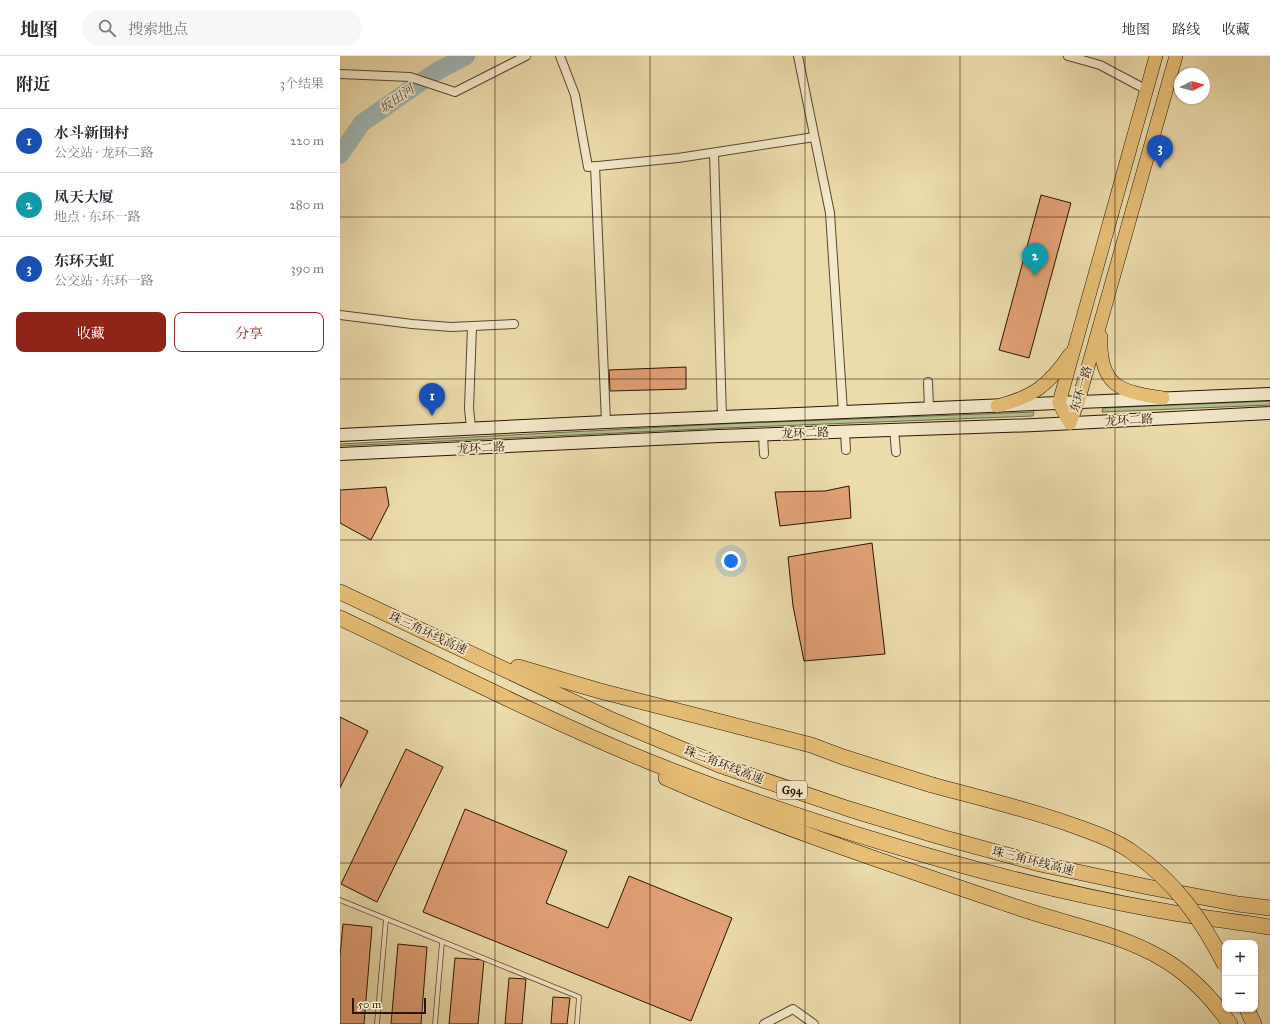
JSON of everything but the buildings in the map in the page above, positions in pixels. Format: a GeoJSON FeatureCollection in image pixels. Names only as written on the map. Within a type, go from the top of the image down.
{"type":"FeatureCollection","features":[{"type":"Feature","properties":{"kind":"highway","name":"珠三角环线高速"},"geometry":{"type":"LineString","coordinates":[[340,592],[612,720],[722,766],[849,809],[941,837],[1040,864],[1208,899],[1270,908]]}},
{"type":"Feature","properties":{"kind":"highway","name":"珠三角环线高速"},"geometry":{"type":"LineString","coordinates":[[340,618],[551,719],[649,761],[744,798],[838,829],[934,858],[1009,878],[1086,896],[1157,910],[1270,927]]}},
{"type":"Feature","properties":{"kind":"highway"},"geometry":{"type":"LineString","coordinates":[[467,652],[600,691],[811,745],[843,757],[932,785],[1052,818],[1102,836],[1131,851],[1158,871],[1184,898],[1204,927],[1222,960]]}},
{"type":"Feature","properties":{"kind":"highway"},"geometry":{"type":"LineString","coordinates":[[551,719],[646,770],[746,812],[1015,907],[1135,944],[1163,959],[1191,978],[1218,1007],[1230,1024]]}},
{"type":"Feature","properties":{"kind":"highway"},"geometry":{"type":"LineString","coordinates":[[1248,1012],[1254,1024]]}},
{"type":"Feature","properties":{"kind":"main road","name":"东环一路"},"geometry":{"type":"LineString","coordinates":[[1070,423],[1059,403],[1156,56]]}},
{"type":"Feature","properties":{"kind":"main road","name":"东环一路"},"geometry":{"type":"LineString","coordinates":[[1070,423],[1078,402],[1102,319],[1176,56]]}},
{"type":"Feature","properties":{"kind":"main road"},"geometry":{"type":"LineString","coordinates":[[1102,319],[1102,362],[1108,378],[1114,384],[1129,392],[1163,398]]}},
{"type":"Feature","properties":{"kind":"main road"},"geometry":{"type":"LineString","coordinates":[[997,406],[1030,394],[1045,384],[1062,366],[1076,342]]}},
{"type":"Feature","properties":{"kind":"main road","name":"龙环二路"},"geometry":{"type":"LineString","coordinates":[[340,435],[606,422],[1270,394]]}},
{"type":"Feature","properties":{"kind":"main road","name":"龙环二路"},"geometry":{"type":"LineString","coordinates":[[340,454],[719,436],[1070,423],[1270,413]]}},
{"type":"Feature","properties":{"kind":"street"},"geometry":{"type":"LineString","coordinates":[[340,74],[410,77],[456,92],[526,56]]}},
{"type":"Feature","properties":{"kind":"street"},"geometry":{"type":"LineString","coordinates":[[560,56],[575,95],[588,166],[678,158],[814,137]]}},
{"type":"Feature","properties":{"kind":"street"},"geometry":{"type":"LineString","coordinates":[[798,56],[830,213],[842,412]]}},
{"type":"Feature","properties":{"kind":"street"},"geometry":{"type":"LineString","coordinates":[[1068,56],[1100,65],[1146,90]]}},
{"type":"Feature","properties":{"kind":"street"},"geometry":{"type":"LineString","coordinates":[[714,153],[722,417]]}},
{"type":"Feature","properties":{"kind":"street"},"geometry":{"type":"LineString","coordinates":[[595,166],[606,422]]}},
{"type":"Feature","properties":{"kind":"street"},"geometry":{"type":"LineString","coordinates":[[340,315],[434,326],[472,327],[514,324]]}},
{"type":"Feature","properties":{"kind":"street"},"geometry":{"type":"LineString","coordinates":[[471,428],[469,408],[472,327]]}},
{"type":"Feature","properties":{"kind":"street"},"geometry":{"type":"LineString","coordinates":[[928,382],[929,408]]}},
{"type":"Feature","properties":{"kind":"street"},"geometry":{"type":"LineString","coordinates":[[894,429],[896,452]]}},
{"type":"Feature","properties":{"kind":"street"},"geometry":{"type":"LineString","coordinates":[[845,432],[846,450]]}},
{"type":"Feature","properties":{"kind":"street"},"geometry":{"type":"LineString","coordinates":[[763,435],[764,454]]}},
{"type":"Feature","properties":{"kind":"street"},"geometry":{"type":"LineString","coordinates":[[764,1024],[793,1009],[814,1024]]}},
{"type":"Feature","properties":{"kind":"lane"},"geometry":{"type":"LineString","coordinates":[[340,900],[579,998],[577,1024]]}},
{"type":"Feature","properties":{"kind":"lane"},"geometry":{"type":"LineString","coordinates":[[377,1024],[386,919]]}},
{"type":"Feature","properties":{"kind":"lane"},"geometry":{"type":"LineString","coordinates":[[435,1024],[442,942]]}},
{"type":"Feature","properties":{"kind":"green space"},"geometry":{"type":"Polygon","coordinates":[[[1270,401],[1270,405],[1102,412],[1103,408],[1270,401]]]}},
{"type":"Feature","properties":{"kind":"green space"},"geometry":{"type":"Polygon","coordinates":[[[1034,412],[1033,416],[723,428],[340,446],[340,444],[722,424],[1034,412]]]}},
{"type":"Feature","properties":{"kind":"waterway","name":"坂田河"},"geometry":{"type":"LineString","coordinates":[[340,155],[362,123],[434,73],[466,56]]}},
{"type":"Feature","properties":{"kind":"place","name":"东环天虹"},"geometry":{"type":"Point","coordinates":[1160,168]}},
{"type":"Feature","properties":{"kind":"place","name":"凤天大厦"},"geometry":{"type":"Point","coordinates":[1035,276]}},
{"type":"Feature","properties":{"kind":"place","name":"水斗新围村"},"geometry":{"type":"Point","coordinates":[432,416]}}]}
